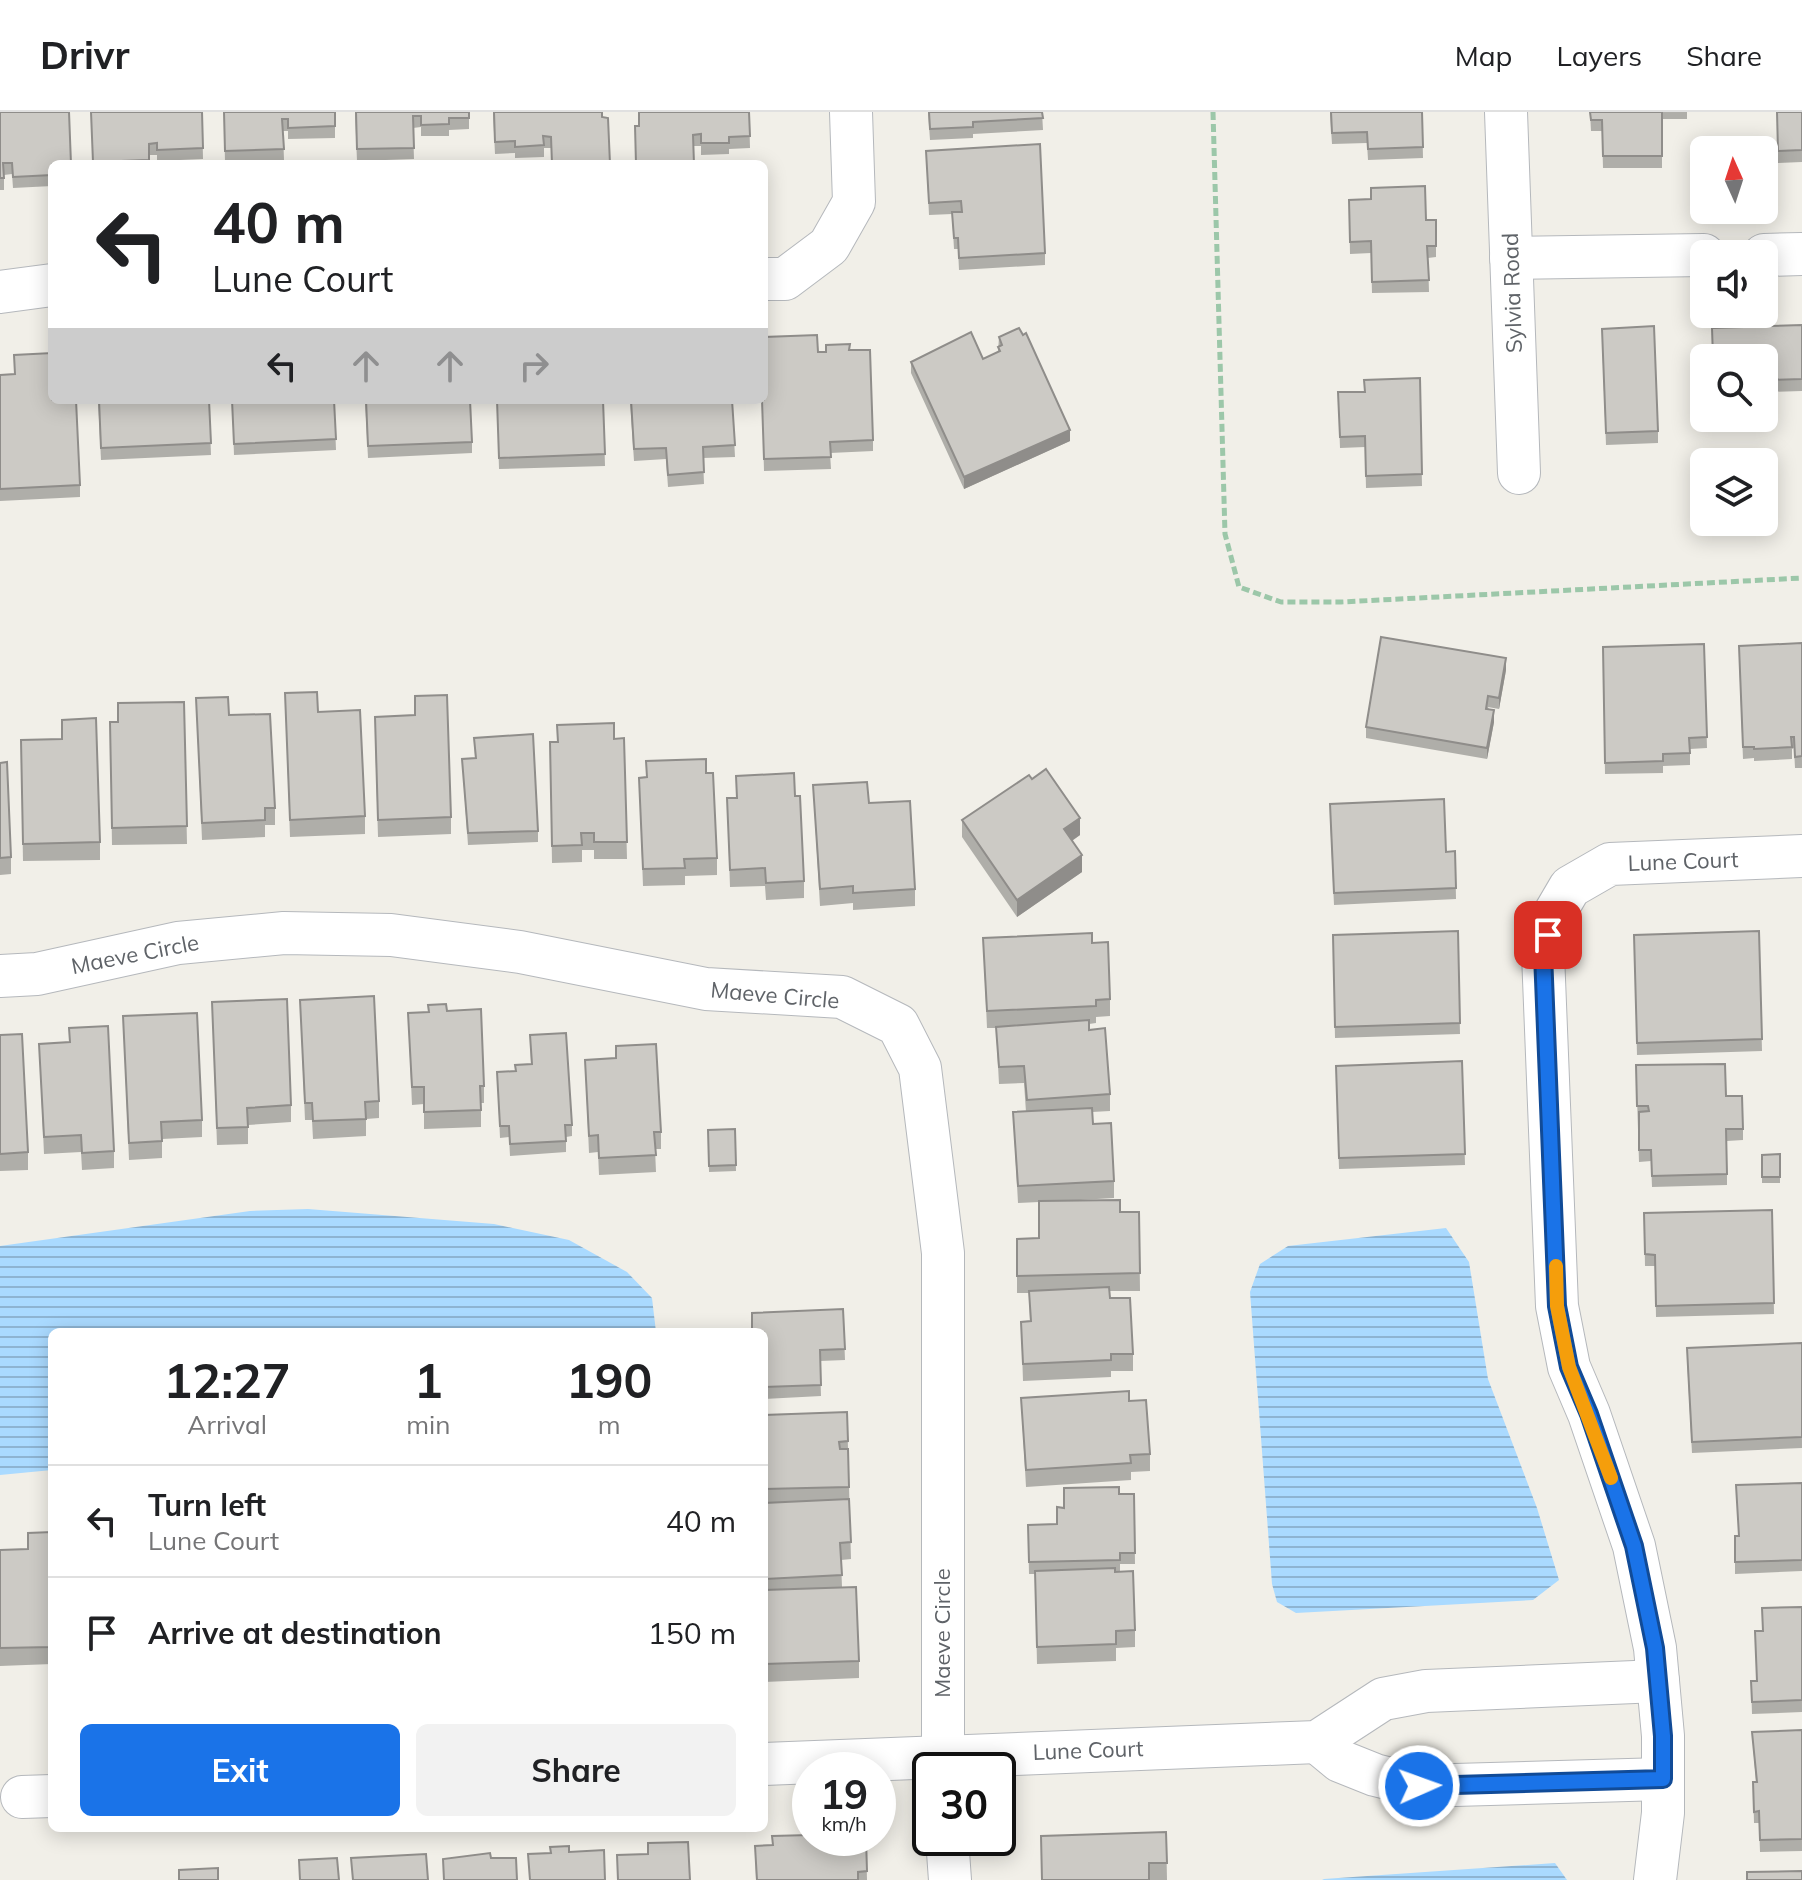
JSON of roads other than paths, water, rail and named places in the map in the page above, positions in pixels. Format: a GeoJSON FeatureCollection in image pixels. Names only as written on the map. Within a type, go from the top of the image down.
{"type":"FeatureCollection","features":[{"type":"Feature","properties":{"kind":"street"},"geometry":{"type":"LineString","coordinates":[[768,279],[785,279],[829,246],[854,202],[851,112]]}},
{"type":"Feature","properties":{"kind":"street","name":"Sylvia Road"},"geometry":{"type":"LineString","coordinates":[[1506,112],[1519,473]]}},
{"type":"Feature","properties":{"kind":"street"},"geometry":{"type":"LineString","coordinates":[[1778,255],[1802,254]]}},
{"type":"Feature","properties":{"kind":"street"},"geometry":{"type":"LineString","coordinates":[[1511,258],[1690,255]]}},
{"type":"Feature","properties":{"kind":"street"},"geometry":{"type":"LineString","coordinates":[[0,292],[48,286]]}},
{"type":"Feature","properties":{"kind":"street","name":"Lune Court"},"geometry":{"type":"LineString","coordinates":[[1655,1880],[1663,1813],[1663,1779],[1655,1648],[1634,1546],[1589,1414],[1569,1367],[1557,1306],[1543,954],[1553,916],[1570,887],[1610,864],[1802,856]]}},
{"type":"Feature","properties":{"kind":"street","name":"Maeve Circle"},"geometry":{"type":"LineString","coordinates":[[0,976],[37,974],[178,943],[284,933],[391,935],[520,952],[706,989],[842,997],[898,1025],[920,1068],[943,1253],[942,1752]]}},
{"type":"Feature","properties":{"kind":"street"},"geometry":{"type":"LineString","coordinates":[[1658,1681],[1426,1691],[1397,1696],[1383,1699],[1317,1742],[1340,1761],[1375,1775],[1419,1786],[1663,1779]]}},
{"type":"Feature","properties":{"kind":"street","name":"Lune Court"},"geometry":{"type":"LineString","coordinates":[[1016,1759],[1317,1742]]}},
{"type":"Feature","properties":{"kind":"street","name":"Lune Court"},"geometry":{"type":"LineString","coordinates":[[768,1764],[912,1763]]}},
{"type":"Feature","properties":{"kind":"street"},"geometry":{"type":"LineString","coordinates":[[948,1856],[950,1880]]}},
{"type":"Feature","properties":{"kind":"water"},"geometry":{"type":"Polygon","coordinates":[[[308,1209],[494,1224],[569,1240],[627,1272],[652,1298],[656,1328],[48,1328],[48,1470],[0,1475],[0,1246],[250,1211],[308,1209]]]}},
{"type":"Feature","properties":{"kind":"water"},"geometry":{"type":"Polygon","coordinates":[[[1446,1228],[1469,1262],[1488,1379],[1537,1508],[1559,1580],[1533,1600],[1296,1613],[1277,1602],[1272,1584],[1250,1292],[1260,1264],[1288,1246],[1446,1228]]]}},
{"type":"Feature","properties":{"kind":"water"},"geometry":{"type":"Polygon","coordinates":[[[1555,1863],[1567,1880],[1322,1880],[1324,1879],[1555,1863]]]}}]}
